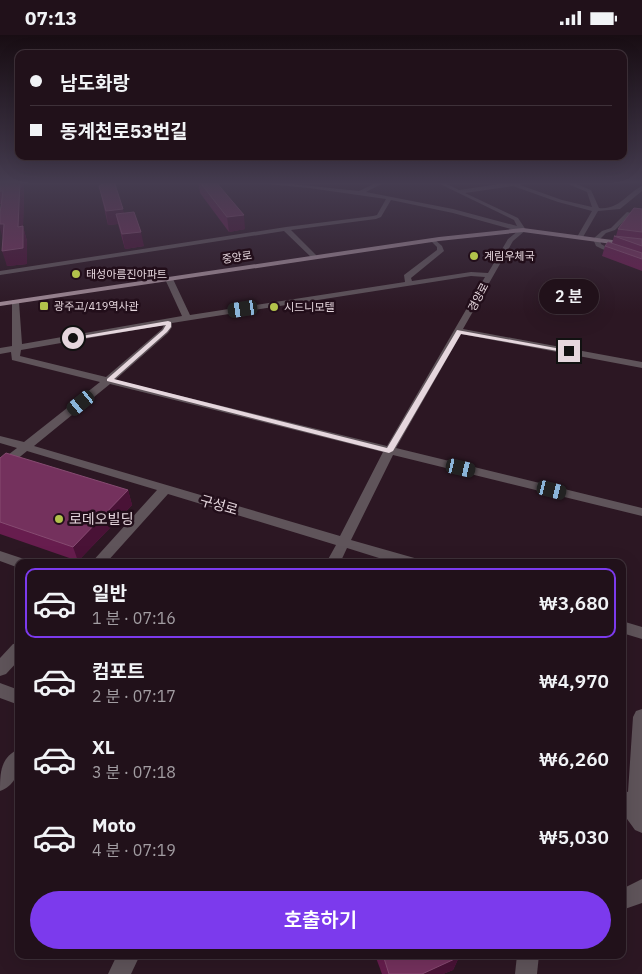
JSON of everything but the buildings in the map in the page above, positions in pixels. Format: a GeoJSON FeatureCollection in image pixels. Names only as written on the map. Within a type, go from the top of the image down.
{"type":"FeatureCollection","features":[{"type":"Feature","properties":{"kind":"main road","name":"중앙로"},"geometry":{"type":"LineString","coordinates":[[0,304],[433,240],[523,230],[642,246]]}},
{"type":"Feature","properties":{"kind":"street"},"geometry":{"type":"LineString","coordinates":[[0,273],[319,225]]}},
{"type":"Feature","properties":{"kind":"street"},"geometry":{"type":"LineString","coordinates":[[505,225],[523,230]]}},
{"type":"Feature","properties":{"kind":"street"},"geometry":{"type":"LineString","coordinates":[[520,225],[523,230]]}},
{"type":"Feature","properties":{"kind":"street"},"geometry":{"type":"LineString","coordinates":[[580,237],[587,225]]}},
{"type":"Feature","properties":{"kind":"street"},"geometry":{"type":"LineString","coordinates":[[596,239],[617,225]]}},
{"type":"Feature","properties":{"kind":"street"},"geometry":{"type":"LineString","coordinates":[[286,229],[313,257]]}},
{"type":"Feature","properties":{"kind":"street","name":"경양로"},"geometry":{"type":"LineString","coordinates":[[335,559],[342,541],[389,451],[459,331],[489,275],[510,240],[523,230]]}},
{"type":"Feature","properties":{"kind":"street","name":"중앙로"},"geometry":{"type":"LineString","coordinates":[[596,239],[598,245],[604,248],[642,261]]}},
{"type":"Feature","properties":{"kind":"street"},"geometry":{"type":"LineString","coordinates":[[410,283],[407,277],[441,249],[433,240]]}},
{"type":"Feature","properties":{"kind":"street"},"geometry":{"type":"LineString","coordinates":[[0,351],[187,318],[410,283],[472,274],[489,275]]}},
{"type":"Feature","properties":{"kind":"street"},"geometry":{"type":"LineString","coordinates":[[168,279],[187,318]]}},
{"type":"Feature","properties":{"kind":"street"},"geometry":{"type":"LineString","coordinates":[[15,302],[18,340],[15,357],[642,512]]}},
{"type":"Feature","properties":{"kind":"street"},"geometry":{"type":"LineString","coordinates":[[0,467],[109,380],[165,331],[168,327],[168,322]]}},
{"type":"Feature","properties":{"kind":"street"},"geometry":{"type":"LineString","coordinates":[[459,331],[642,365]]}},
{"type":"Feature","properties":{"kind":"street","name":"구성로"},"geometry":{"type":"LineString","coordinates":[[0,439],[400,559]]}},
{"type":"Feature","properties":{"kind":"street"},"geometry":{"type":"LineString","coordinates":[[102,559],[165,489]]}},
{"type":"Feature","properties":{"kind":"street"},"geometry":{"type":"LineString","coordinates":[[0,556],[15,562]]}},
{"type":"Feature","properties":{"kind":"street"},"geometry":{"type":"LineString","coordinates":[[626,628],[642,633]]}},
{"type":"Feature","properties":{"kind":"street"},"geometry":{"type":"LineString","coordinates":[[0,669],[15,653]]}},
{"type":"Feature","properties":{"kind":"street"},"geometry":{"type":"LineString","coordinates":[[0,690],[15,696]]}},
{"type":"Feature","properties":{"kind":"street"},"geometry":{"type":"LineString","coordinates":[[635,805],[639,780],[642,717]]}},
{"type":"Feature","properties":{"kind":"street"},"geometry":{"type":"LineString","coordinates":[[0,782],[15,763]]}},
{"type":"Feature","properties":{"kind":"street"},"geometry":{"type":"LineString","coordinates":[[626,899],[634,896],[642,889]]}},
{"type":"Feature","properties":{"kind":"street"},"geometry":{"type":"LineString","coordinates":[[119,974],[127,959]]}},
{"type":"Feature","properties":{"kind":"street"},"geometry":{"type":"LineString","coordinates":[[526,974],[528,959]]}},
{"type":"Feature","properties":{"kind":"place","name":"계림우체국"},"geometry":{"type":"Point","coordinates":[474,256]}},
{"type":"Feature","properties":{"kind":"place","name":"태성아름진아파트"},"geometry":{"type":"Point","coordinates":[76,274]}},
{"type":"Feature","properties":{"kind":"place","name":"광주고/419역사관"},"geometry":{"type":"Point","coordinates":[44,306]}},
{"type":"Feature","properties":{"kind":"place","name":"시드니모텔"},"geometry":{"type":"Point","coordinates":[274,307]}},
{"type":"Feature","properties":{"kind":"place","name":"로데오빌딩"},"geometry":{"type":"Point","coordinates":[59,519]}},
{"type":"Feature","properties":{"kind":"route"},"geometry":{"type":"LineString","coordinates":[[73,338],[168,322],[168,327],[165,331],[109,380],[389,451],[459,331],[569,351]]}}]}
